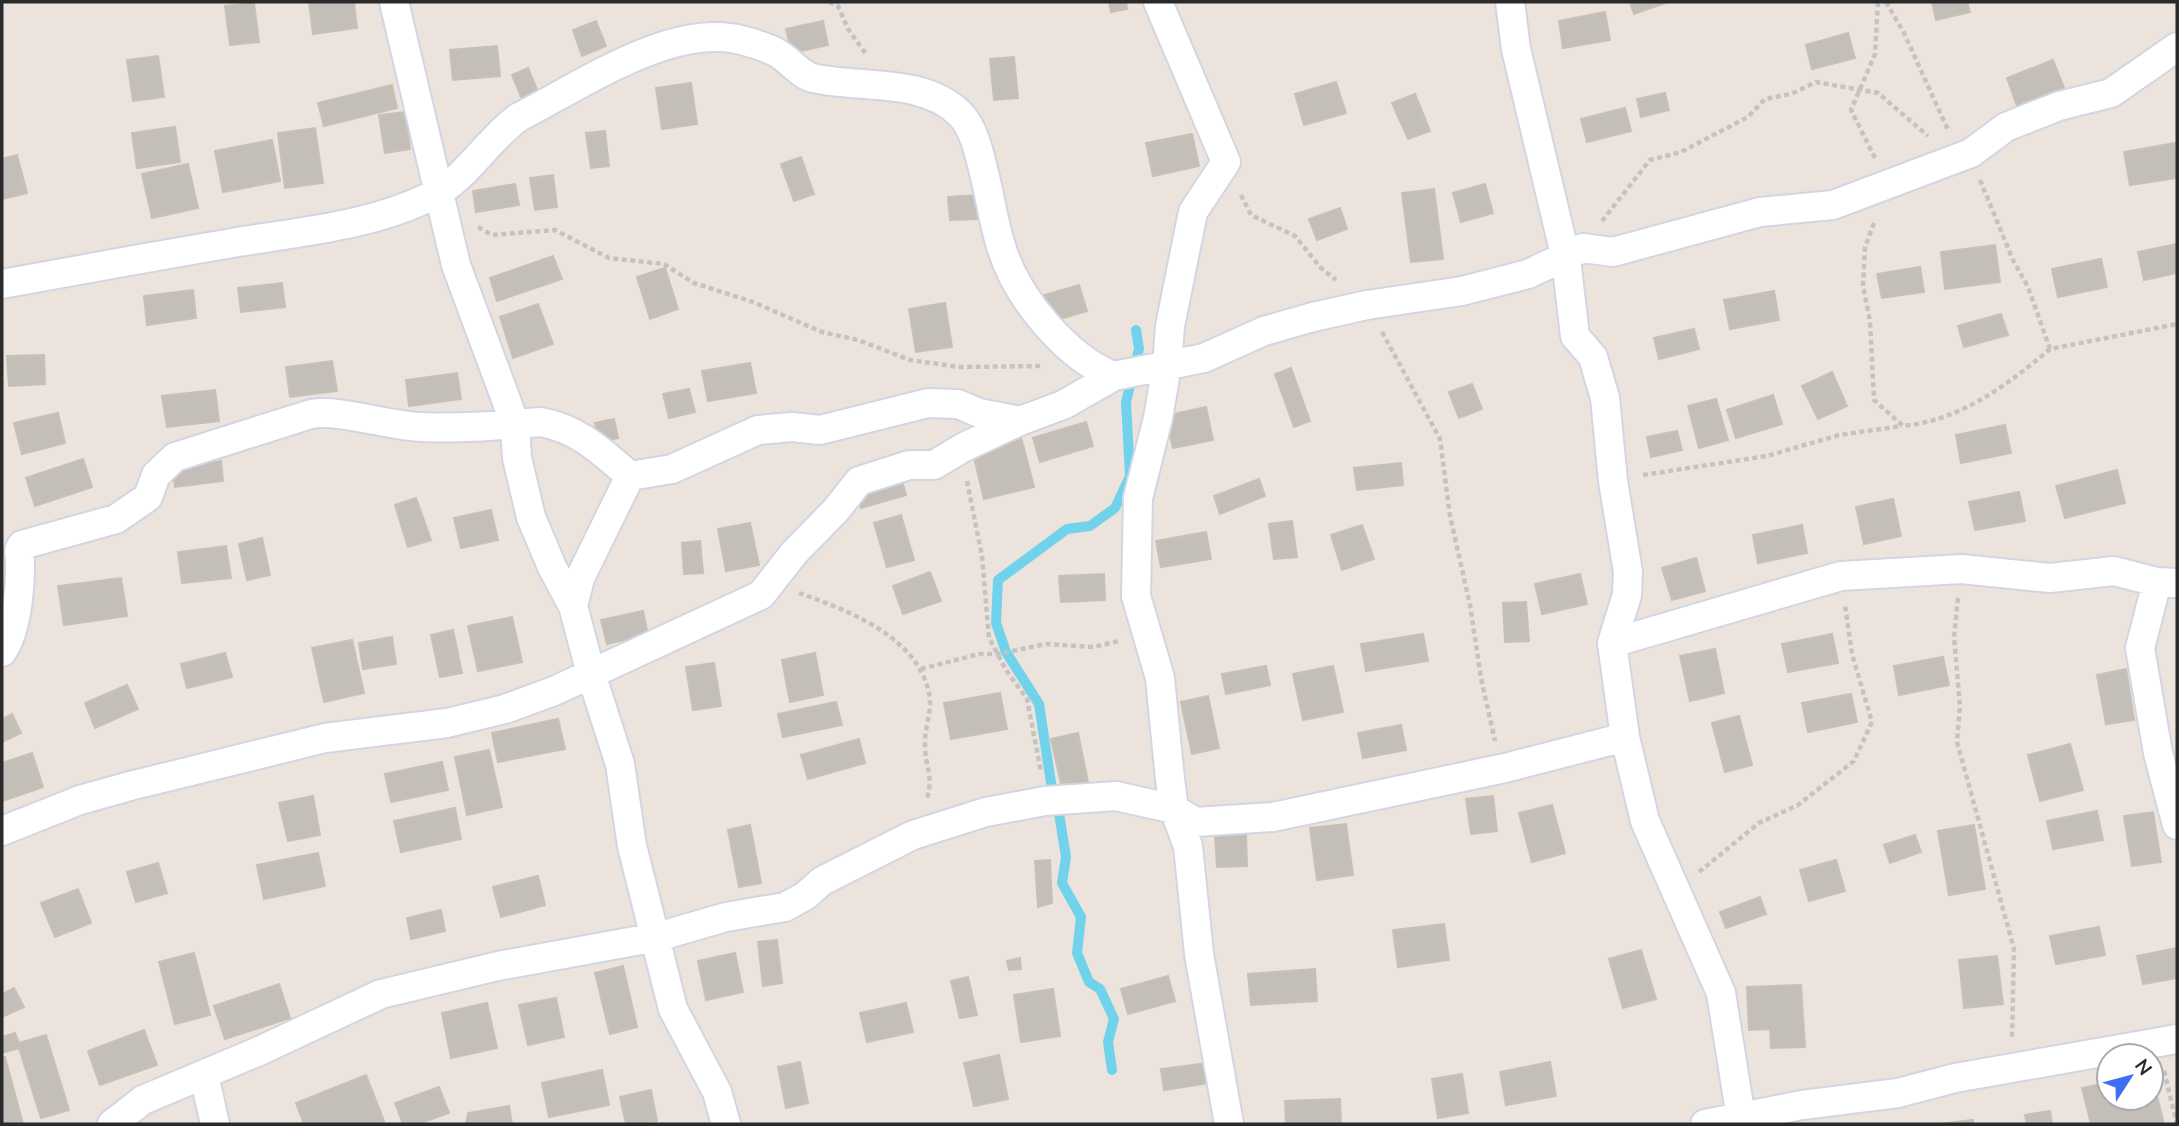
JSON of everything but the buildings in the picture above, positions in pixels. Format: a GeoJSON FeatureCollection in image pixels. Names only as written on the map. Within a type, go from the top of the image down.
{"type":"FeatureCollection","features":[{"type":"Feature","properties":{"kind":"street"},"geometry":{"type":"LineString","coordinates":[[394,2],[423,114],[441,204],[467,301],[491,354],[515,424],[517,458],[531,517],[552,567],[573,606],[590,674],[621,764],[632,846],[673,1009],[717,1091],[726,1124]]}},
{"type":"Feature","properties":{"kind":"street"},"geometry":{"type":"LineString","coordinates":[[1158,2],[1226,162],[1193,212],[1170,326],[1167,366],[1149,460],[1138,498],[1136,596],[1150,635],[1160,678],[1174,809],[1188,846],[1199,954],[1229,1124]]}},
{"type":"Feature","properties":{"kind":"street"},"geometry":{"type":"LineString","coordinates":[[1510,2],[1530,113],[1575,253],[1575,335],[1592,357],[1605,398],[1613,481],[1628,572],[1627,596],[1612,643],[1625,737],[1645,821],[1721,993],[1741,1120]]}},
{"type":"Feature","properties":{"kind":"street"},"geometry":{"type":"LineString","coordinates":[[2,284],[340,225],[405,209],[441,204],[470,164],[501,130],[519,117],[668,44],[722,36],[777,53],[808,77],[840,84],[902,88],[928,94],[960,113],[979,154],[1001,249],[1017,285],[1046,326],[1103,372]]}},
{"type":"Feature","properties":{"kind":"street"},"geometry":{"type":"LineString","coordinates":[[2,831],[80,800],[312,741],[447,723],[505,709],[590,674],[761,595],[794,553],[836,510],[859,481],[909,464],[934,465],[964,447],[1063,405],[1103,372],[1167,366],[1204,358],[1264,331],[1367,305],[1462,291],[1528,274],[1575,253],[1613,252],[1760,212],[1833,205],[1962,155],[2006,127],[2059,106],[2110,93],[2177,47]]}},
{"type":"Feature","properties":{"kind":"street"},"geometry":{"type":"LineString","coordinates":[[630,476],[672,469],[758,430],[792,427],[828,429],[928,403],[958,404],[979,413],[1020,421]]}},
{"type":"Feature","properties":{"kind":"street"},"geometry":{"type":"LineString","coordinates":[[2,652],[12,636],[21,573],[19,550],[22,545],[116,519],[138,506],[153,489],[156,475],[175,457],[326,412],[372,422],[423,427],[541,422],[557,425],[586,438],[630,476]]}},
{"type":"Feature","properties":{"kind":"street"},"geometry":{"type":"LineString","coordinates":[[573,606],[580,578],[630,476]]}},
{"type":"Feature","properties":{"kind":"street"},"geometry":{"type":"LineString","coordinates":[[1612,643],[1841,576],[1961,569],[2050,578],[2114,571],[2167,582],[2140,648],[2158,754],[2177,825]]}},
{"type":"Feature","properties":{"kind":"street"},"geometry":{"type":"LineString","coordinates":[[112,1124],[143,1100],[381,994],[498,966],[657,937],[726,917],[785,907],[805,896],[822,881],[913,835],[986,812],[1045,801],[1116,796],[1174,809],[1184,818],[1204,823],[1273,817],[1505,768],[1625,737]]}},
{"type":"Feature","properties":{"kind":"street"},"geometry":{"type":"LineString","coordinates":[[1705,1124],[1898,1093],[2167,1040]]}},
{"type":"Feature","properties":{"kind":"street"},"geometry":{"type":"LineString","coordinates":[[204,1075],[215,1124]]}},
{"type":"Feature","properties":{"kind":"path"},"geometry":{"type":"LineString","coordinates":[[829,2],[838,6],[848,29],[878,73],[902,88]]}},
{"type":"Feature","properties":{"kind":"path"},"geometry":{"type":"LineString","coordinates":[[1878,2],[1875,54],[1851,110],[1889,184],[1866,247],[1863,286],[1870,321],[1874,400],[1903,426]]}},
{"type":"Feature","properties":{"kind":"path"},"geometry":{"type":"LineString","coordinates":[[1886,2],[1904,33],[1947,129],[2028,287],[2050,349]]}},
{"type":"Feature","properties":{"kind":"path"},"geometry":{"type":"LineString","coordinates":[[1575,253],[1650,160],[1681,152],[1748,117],[1765,99],[1791,94],[1815,82],[1878,93],[1962,155]]}},
{"type":"Feature","properties":{"kind":"path"},"geometry":{"type":"LineString","coordinates":[[1226,162],[1251,215],[1295,236],[1321,268],[1367,305],[1440,439],[1450,516],[1471,605],[1491,730],[1505,768]]}},
{"type":"Feature","properties":{"kind":"path"},"geometry":{"type":"LineString","coordinates":[[441,204],[452,214],[492,235],[555,230],[609,258],[663,264],[694,283],[753,302],[822,332],[858,340],[910,360],[959,367],[1103,372]]}},
{"type":"Feature","properties":{"kind":"path"},"geometry":{"type":"LineString","coordinates":[[1613,481],[1767,456],[1839,435],[1930,424],[1956,414],[2012,380],[2050,349],[2177,324]]}},
{"type":"Feature","properties":{"kind":"path"},"geometry":{"type":"LineString","coordinates":[[964,447],[968,493],[982,556],[989,638],[1027,699],[1045,801]]}},
{"type":"Feature","properties":{"kind":"path"},"geometry":{"type":"LineString","coordinates":[[1961,569],[1954,637],[1960,706],[1957,742],[2014,949],[2013,1069]]}},
{"type":"Feature","properties":{"kind":"path"},"geometry":{"type":"LineString","coordinates":[[1678,892],[1759,823],[1798,805],[1854,761],[1872,722],[1852,653],[1841,576]]}},
{"type":"Feature","properties":{"kind":"path"},"geometry":{"type":"LineString","coordinates":[[761,595],[791,590],[849,610],[894,641],[921,670],[929,693],[931,715],[924,744],[932,784],[913,835]]}},
{"type":"Feature","properties":{"kind":"path"},"geometry":{"type":"LineString","coordinates":[[921,670],[979,654],[998,654],[1046,644],[1093,647],[1150,635]]}},
{"type":"Feature","properties":{"kind":"path"},"geometry":{"type":"LineString","coordinates":[[2167,1040],[2177,1124]]}},
{"type":"Feature","properties":{"kind":"waterway"},"geometry":{"type":"LineString","coordinates":[[1112,1070],[1108,1042],[1114,1019],[1100,989],[1089,982],[1077,953],[1081,917],[1062,883],[1066,857],[1057,801],[1053,796],[1039,704],[1006,652],[996,623],[998,580],[1067,529],[1090,526],[1115,508],[1130,476],[1126,402],[1139,349],[1136,330]]}}]}
